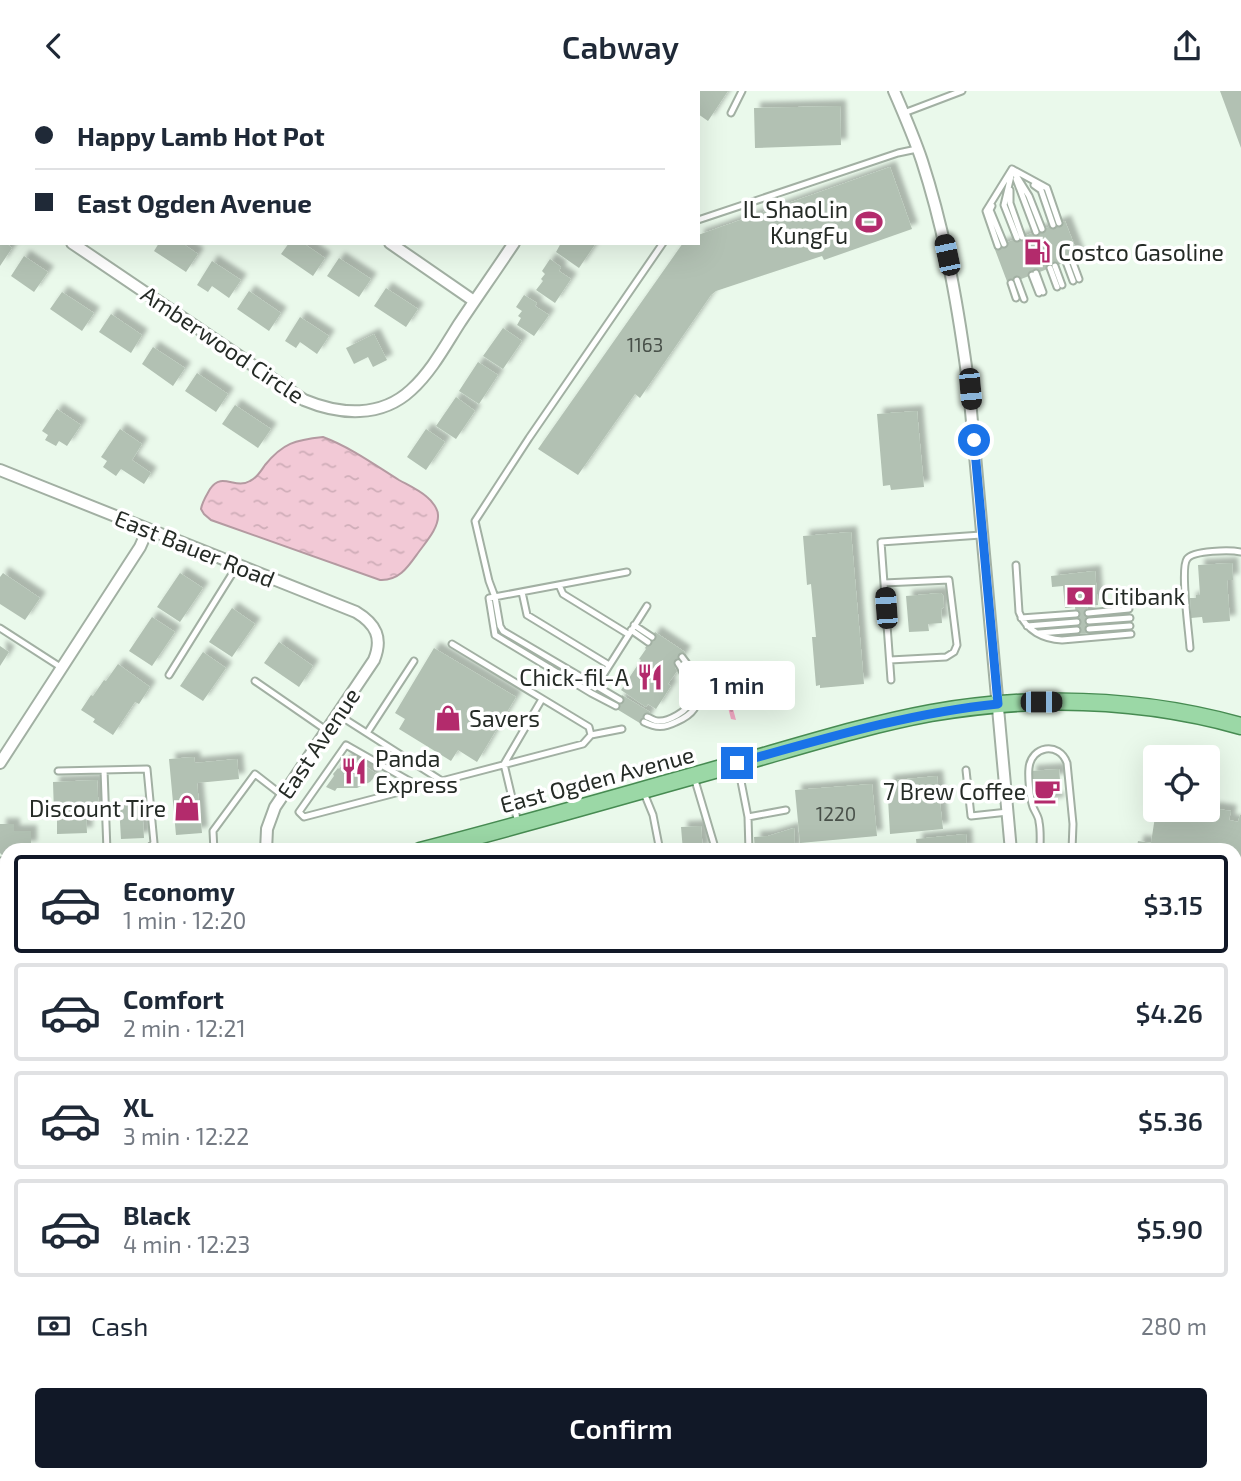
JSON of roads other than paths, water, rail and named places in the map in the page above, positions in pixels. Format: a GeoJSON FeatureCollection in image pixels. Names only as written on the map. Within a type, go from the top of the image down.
{"type":"FeatureCollection","features":[{"type":"Feature","properties":{"kind":"main road","name":"East Ogden Avenue"},"geometry":{"type":"LineString","coordinates":[[448,843],[737,763],[949,710],[1041,702],[1133,704],[1188,713],[1241,726]]}},
{"type":"Feature","properties":{"kind":"street"},"geometry":{"type":"LineString","coordinates":[[894,91],[917,149],[942,233],[963,343],[970,389],[1010,843]]}},
{"type":"Feature","properties":{"kind":"street","name":"Amberwood Circle"},"geometry":{"type":"LineString","coordinates":[[75,245],[304,400],[323,408],[345,412],[362,412],[382,407],[412,389],[430,368],[513,245]]}},
{"type":"Feature","properties":{"kind":"street"},"geometry":{"type":"LineString","coordinates":[[393,245],[474,301]]}},
{"type":"Feature","properties":{"kind":"street","name":"East Bauer Road"},"geometry":{"type":"LineString","coordinates":[[0,470],[356,612],[368,619],[378,639]]}},
{"type":"Feature","properties":{"kind":"street"},"geometry":{"type":"LineString","coordinates":[[0,763],[140,547],[148,529]]}},
{"type":"Feature","properties":{"kind":"street","name":"East Avenue"},"geometry":{"type":"LineString","coordinates":[[267,843],[270,818],[282,795],[374,660],[379,649],[378,639]]}},
{"type":"Feature","properties":{"kind":"lane"},"geometry":{"type":"LineString","coordinates":[[731,113],[742,91]]}},
{"type":"Feature","properties":{"kind":"lane"},"geometry":{"type":"LineString","coordinates":[[904,113],[958,92]]}},
{"type":"Feature","properties":{"kind":"lane"},"geometry":{"type":"LineString","coordinates":[[700,219],[917,149]]}},
{"type":"Feature","properties":{"kind":"lane"},"geometry":{"type":"LineString","coordinates":[[1012,169],[1047,188],[1056,224]]}},
{"type":"Feature","properties":{"kind":"lane"},"geometry":{"type":"LineString","coordinates":[[1012,169],[1039,230]]}},
{"type":"Feature","properties":{"kind":"lane"},"geometry":{"type":"LineString","coordinates":[[1012,169],[1010,203],[1020,238]]}},
{"type":"Feature","properties":{"kind":"lane"},"geometry":{"type":"LineString","coordinates":[[1001,245],[986,211],[1012,169]]}},
{"type":"Feature","properties":{"kind":"lane"},"geometry":{"type":"LineString","coordinates":[[492,597],[495,635],[591,693],[618,703],[503,631],[492,597],[475,520],[662,245]]}},
{"type":"Feature","properties":{"kind":"lane"},"geometry":{"type":"LineString","coordinates":[[1069,261],[1076,280]]}},
{"type":"Feature","properties":{"kind":"lane"},"geometry":{"type":"LineString","coordinates":[[1052,267],[1059,286]]}},
{"type":"Feature","properties":{"kind":"lane"},"geometry":{"type":"LineString","coordinates":[[1034,274],[1041,293]]}},
{"type":"Feature","properties":{"kind":"lane"},"geometry":{"type":"LineString","coordinates":[[1016,298],[1014,281],[1024,299]]}},
{"type":"Feature","properties":{"kind":"lane"},"geometry":{"type":"LineString","coordinates":[[891,680],[881,543],[983,535]]}},
{"type":"Feature","properties":{"kind":"lane"},"geometry":{"type":"LineString","coordinates":[[1190,648],[1185,562],[1196,553],[1241,552]]}},
{"type":"Feature","properties":{"kind":"lane"},"geometry":{"type":"LineString","coordinates":[[1016,565],[1021,618],[1036,633],[1062,640],[1131,634]]}},
{"type":"Feature","properties":{"kind":"lane"},"geometry":{"type":"LineString","coordinates":[[169,675],[237,566]]}},
{"type":"Feature","properties":{"kind":"lane"},"geometry":{"type":"LineString","coordinates":[[492,597],[627,572]]}},
{"type":"Feature","properties":{"kind":"lane"},"geometry":{"type":"LineString","coordinates":[[884,583],[949,580],[957,645],[954,652],[946,657],[890,660]]}},
{"type":"Feature","properties":{"kind":"lane"},"geometry":{"type":"LineString","coordinates":[[559,585],[563,594],[650,640]]}},
{"type":"Feature","properties":{"kind":"lane"},"geometry":{"type":"LineString","coordinates":[[523,592],[527,615],[609,665]]}},
{"type":"Feature","properties":{"kind":"lane"},"geometry":{"type":"LineString","coordinates":[[591,693],[648,606]]}},
{"type":"Feature","properties":{"kind":"lane"},"geometry":{"type":"LineString","coordinates":[[1088,613],[1129,609]]}},
{"type":"Feature","properties":{"kind":"lane"},"geometry":{"type":"LineString","coordinates":[[1021,618],[1076,614]]}},
{"type":"Feature","properties":{"kind":"lane"},"geometry":{"type":"LineString","coordinates":[[1088,621],[1130,618]]}},
{"type":"Feature","properties":{"kind":"lane"},"geometry":{"type":"LineString","coordinates":[[1027,626],[1077,622]]}},
{"type":"Feature","properties":{"kind":"lane"},"geometry":{"type":"LineString","coordinates":[[1089,629],[1130,626]]}},
{"type":"Feature","properties":{"kind":"lane"},"geometry":{"type":"LineString","coordinates":[[0,628],[62,668]]}},
{"type":"Feature","properties":{"kind":"lane"},"geometry":{"type":"LineString","coordinates":[[1036,633],[1077,630]]}},
{"type":"Feature","properties":{"kind":"lane"},"geometry":{"type":"LineString","coordinates":[[452,644],[589,727],[591,735]]}},
{"type":"Feature","properties":{"kind":"lane"},"geometry":{"type":"LineString","coordinates":[[678,663],[690,696],[688,706],[661,721],[646,719],[653,727],[663,727],[684,717],[693,711],[697,703],[696,685],[690,667],[682,657]]}},
{"type":"Feature","properties":{"kind":"lane"},"geometry":{"type":"LineString","coordinates":[[367,733],[414,661]]}},
{"type":"Feature","properties":{"kind":"lane"},"geometry":{"type":"LineString","coordinates":[[254,681],[326,730]]}},
{"type":"Feature","properties":{"kind":"lane"},"geometry":{"type":"LineString","coordinates":[[518,824],[504,764],[542,699]]}},
{"type":"Feature","properties":{"kind":"lane"},"geometry":{"type":"LineString","coordinates":[[337,714],[442,781]]}},
{"type":"Feature","properties":{"kind":"lane"},"geometry":{"type":"LineString","coordinates":[[420,787],[346,745],[299,812],[304,817],[420,787],[504,764],[583,744],[591,735],[622,729]]}},
{"type":"Feature","properties":{"kind":"lane"},"geometry":{"type":"LineString","coordinates":[[1040,843],[1039,820],[1031,804],[1029,766],[1038,753],[1050,748],[1056,749],[1064,756],[1067,764],[1072,843]]}},
{"type":"Feature","properties":{"kind":"lane"},"geometry":{"type":"LineString","coordinates":[[737,763],[748,817],[749,843]]}},
{"type":"Feature","properties":{"kind":"lane"},"geometry":{"type":"LineString","coordinates":[[58,771],[147,769],[153,843]]}},
{"type":"Feature","properties":{"kind":"lane"},"geometry":{"type":"LineString","coordinates":[[104,770],[107,843]]}},
{"type":"Feature","properties":{"kind":"lane"},"geometry":{"type":"LineString","coordinates":[[966,770],[971,816],[1007,812]]}},
{"type":"Feature","properties":{"kind":"lane"},"geometry":{"type":"LineString","coordinates":[[214,843],[213,831],[255,774],[282,795]]}},
{"type":"Feature","properties":{"kind":"lane"},"geometry":{"type":"LineString","coordinates":[[693,776],[714,843]]}},
{"type":"Feature","properties":{"kind":"lane"},"geometry":{"type":"LineString","coordinates":[[642,789],[653,815],[659,843]]}},
{"type":"Feature","properties":{"kind":"lane"},"geometry":{"type":"LineString","coordinates":[[748,817],[786,810]]}},
{"type":"Feature","properties":{"kind":"water"},"geometry":{"type":"Polygon","coordinates":[[[323,437],[353,451],[417,490],[436,508],[438,520],[434,530],[411,563],[398,576],[380,580],[211,520],[201,509],[210,489],[219,481],[239,484],[250,481],[284,447],[297,441],[323,437]]]}},
{"type":"Feature","properties":{"kind":"place","name":"IL ShaoLin KungFu"},"geometry":{"type":"Point","coordinates":[869,222]}},
{"type":"Feature","properties":{"kind":"place","name":"Costco Gasoline"},"geometry":{"type":"Point","coordinates":[1037,252]}},
{"type":"Feature","properties":{"kind":"place","name":"Citibank"},"geometry":{"type":"Point","coordinates":[1080,596]}},
{"type":"Feature","properties":{"kind":"place","name":"Chick-fil-A"},"geometry":{"type":"Point","coordinates":[650,677]}},
{"type":"Feature","properties":{"kind":"place","name":"Savers"},"geometry":{"type":"Point","coordinates":[448,718]}},
{"type":"Feature","properties":{"kind":"place","name":"Panda Express"},"geometry":{"type":"Point","coordinates":[354,771]}},
{"type":"Feature","properties":{"kind":"place","name":"7 Brew Coffee"},"geometry":{"type":"Point","coordinates":[1047,791]}},
{"type":"Feature","properties":{"kind":"place","name":"Discount Tire"},"geometry":{"type":"Point","coordinates":[187,808]}}]}
